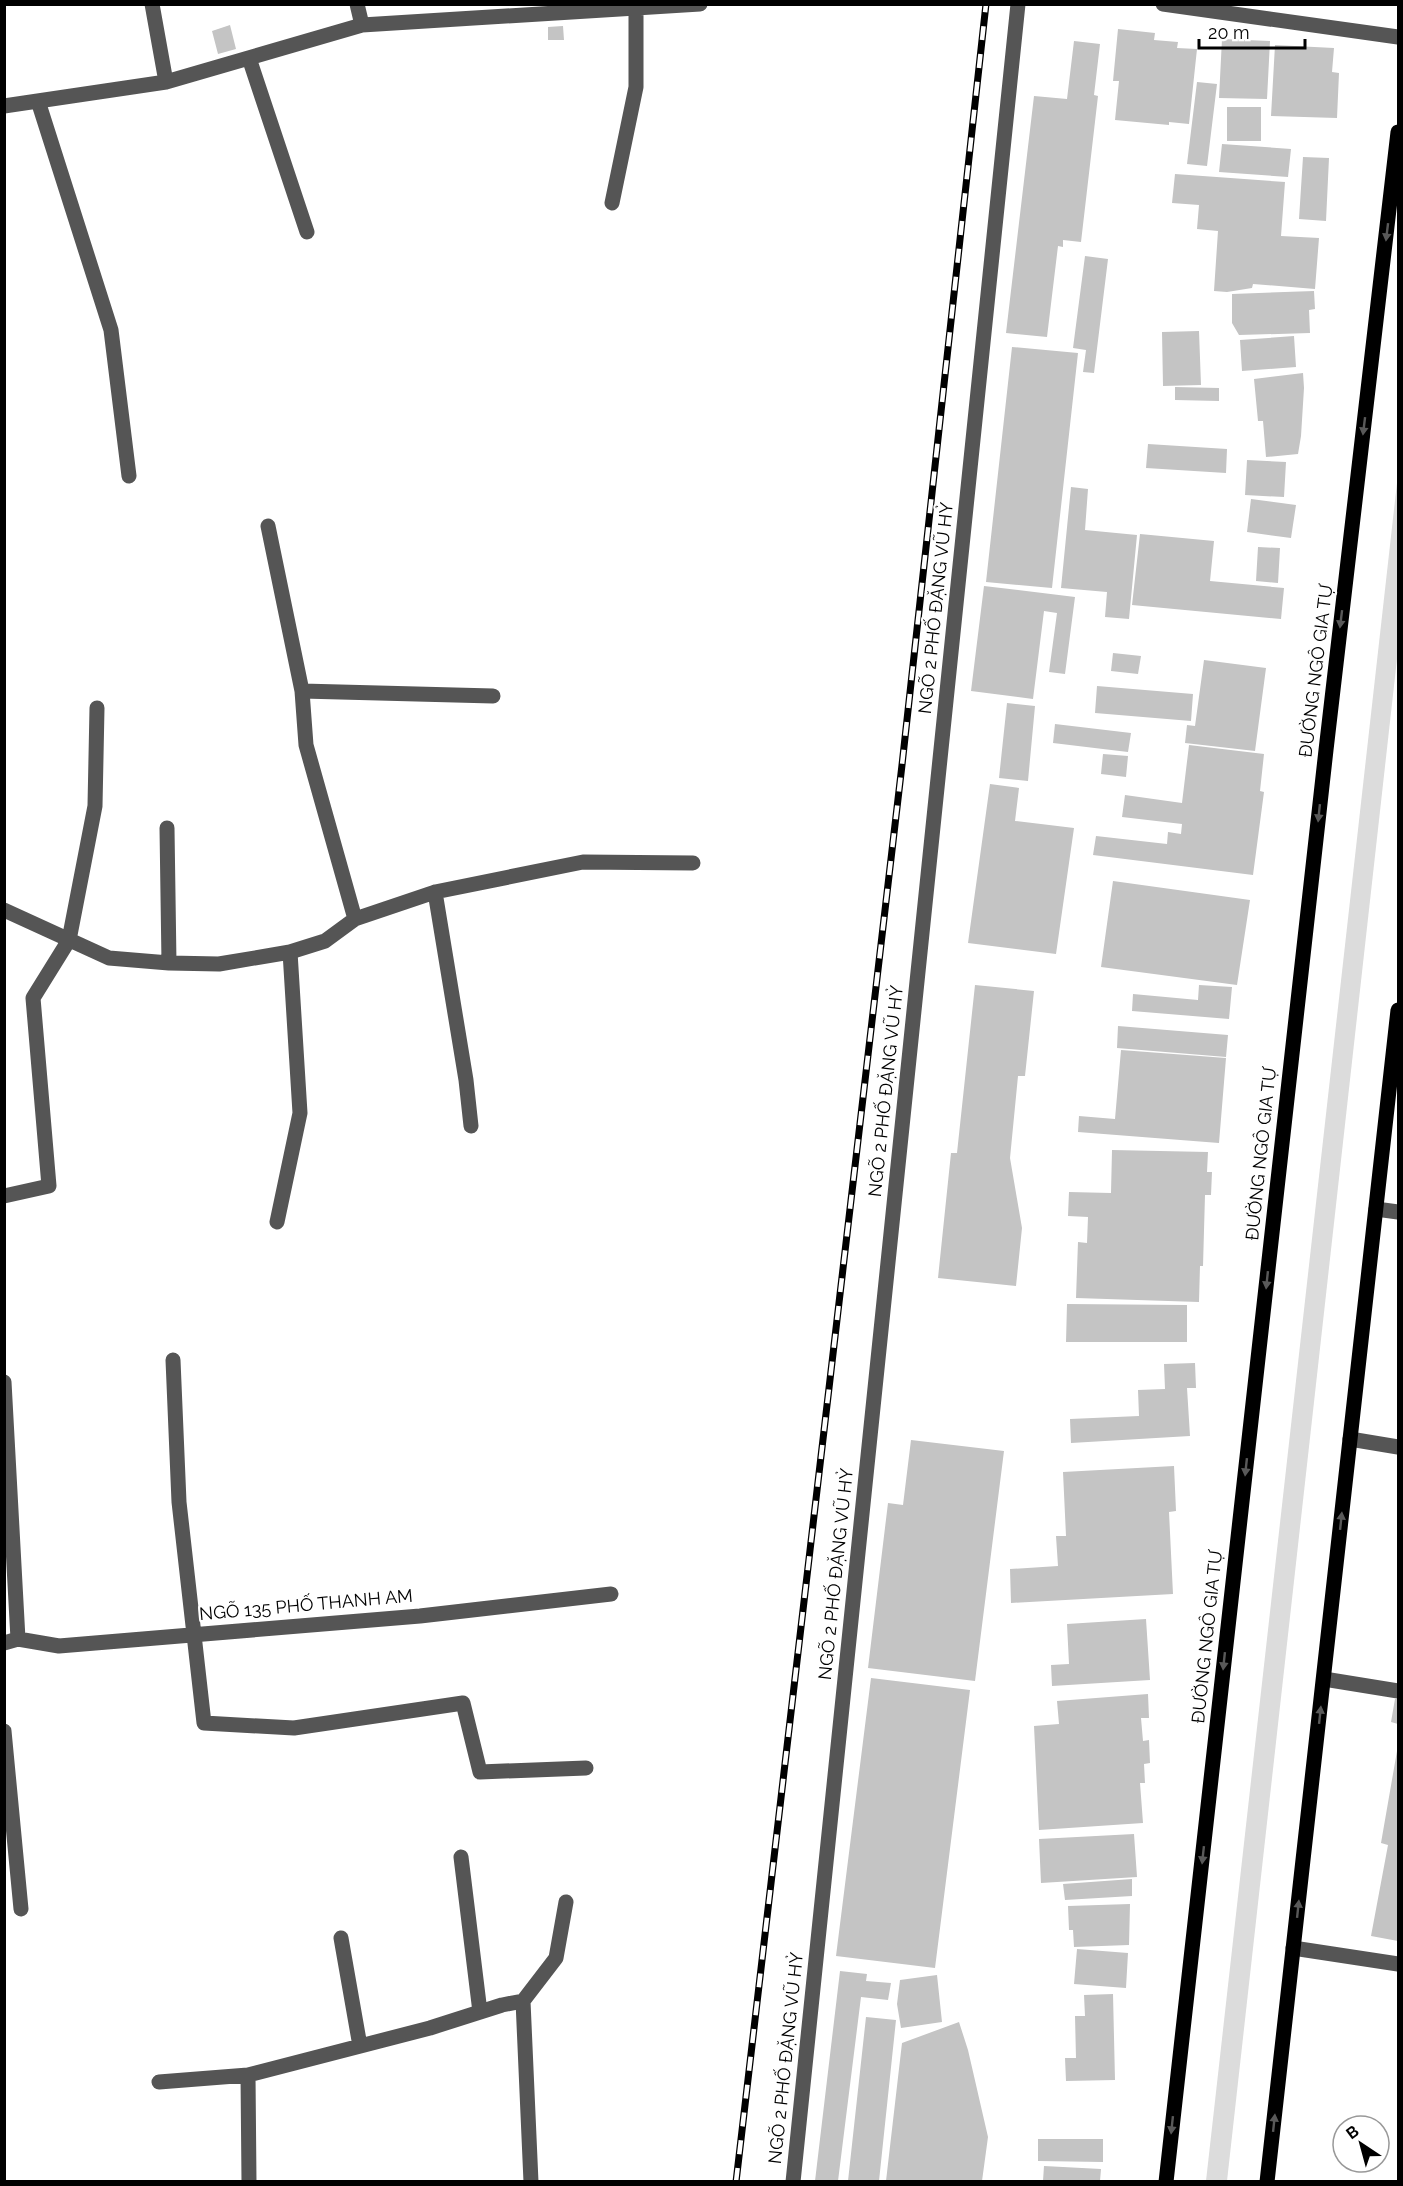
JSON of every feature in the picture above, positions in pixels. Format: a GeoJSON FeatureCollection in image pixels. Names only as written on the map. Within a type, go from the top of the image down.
{"type":"FeatureCollection","features":[{"type":"Feature","properties":{"kind":"main road","name":"ĐƯỜNG NGÔ GIA TỰ"},"geometry":{"type":"LineString","coordinates":[[1166,2181],[1398,132]]}},
{"type":"Feature","properties":{"kind":"main road"},"geometry":{"type":"LineString","coordinates":[[1267,2181],[1398,1010]]}},
{"type":"Feature","properties":{"kind":"street"},"geometry":{"type":"LineString","coordinates":[[152,4],[166,82]]}},
{"type":"Feature","properties":{"kind":"street"},"geometry":{"type":"LineString","coordinates":[[357,4],[362,25]]}},
{"type":"Feature","properties":{"kind":"street"},"geometry":{"type":"LineString","coordinates":[[4,106],[166,82],[362,25],[549,9],[636,8],[700,4]]}},
{"type":"Feature","properties":{"kind":"street","name":"NGÕ 2 PHỐ ĐẶNG VŨ HỶ"},"geometry":{"type":"LineString","coordinates":[[793,2181],[1018,4]]}},
{"type":"Feature","properties":{"kind":"street"},"geometry":{"type":"LineString","coordinates":[[1163,4],[1398,37]]}},
{"type":"Feature","properties":{"kind":"street"},"geometry":{"type":"LineString","coordinates":[[612,203],[636,87],[636,8]]}},
{"type":"Feature","properties":{"kind":"street"},"geometry":{"type":"LineString","coordinates":[[249,58],[307,232]]}},
{"type":"Feature","properties":{"kind":"street"},"geometry":{"type":"LineString","coordinates":[[38,102],[111,330],[129,476]]}},
{"type":"Feature","properties":{"kind":"street"},"geometry":{"type":"LineString","coordinates":[[268,526],[302,691],[306,745],[355,919]]}},
{"type":"Feature","properties":{"kind":"street"},"geometry":{"type":"LineString","coordinates":[[302,691],[493,696]]}},
{"type":"Feature","properties":{"kind":"street"},"geometry":{"type":"LineString","coordinates":[[4,1196],[49,1186],[33,998],[69,940],[94,806],[97,708]]}},
{"type":"Feature","properties":{"kind":"street"},"geometry":{"type":"LineString","coordinates":[[168,828],[169,963]]}},
{"type":"Feature","properties":{"kind":"street"},"geometry":{"type":"LineString","coordinates":[[4,910],[109,958],[219,964],[290,952],[325,941],[355,919],[435,892],[583,862],[693,863]]}},
{"type":"Feature","properties":{"kind":"street"},"geometry":{"type":"LineString","coordinates":[[435,892],[466,1080],[471,1126]]}},
{"type":"Feature","properties":{"kind":"street"},"geometry":{"type":"LineString","coordinates":[[277,1222],[300,1113],[290,952]]}},
{"type":"Feature","properties":{"kind":"street"},"geometry":{"type":"LineString","coordinates":[[1376,1209],[1398,1212]]}},
{"type":"Feature","properties":{"kind":"street"},"geometry":{"type":"LineString","coordinates":[[173,1360],[179,1502],[204,1723],[294,1728],[463,1703],[480,1772],[586,1768]]}},
{"type":"Feature","properties":{"kind":"street"},"geometry":{"type":"LineString","coordinates":[[4,1382],[11,1641]]}},
{"type":"Feature","properties":{"kind":"street"},"geometry":{"type":"LineString","coordinates":[[1350,1439],[1398,1447]]}},
{"type":"Feature","properties":{"kind":"street","name":"NGÕ 135 PHỐ THANH AM"},"geometry":{"type":"LineString","coordinates":[[11,1641],[59,1646],[420,1616],[611,1594]]}},
{"type":"Feature","properties":{"kind":"street"},"geometry":{"type":"LineString","coordinates":[[1324,1679],[1398,1691]]}},
{"type":"Feature","properties":{"kind":"street"},"geometry":{"type":"LineString","coordinates":[[4,1731],[21,1909]]}},
{"type":"Feature","properties":{"kind":"street"},"geometry":{"type":"LineString","coordinates":[[461,1857],[480,2012]]}},
{"type":"Feature","properties":{"kind":"street"},"geometry":{"type":"LineString","coordinates":[[159,2082],[248,2075],[430,2028],[523,2001],[556,1958],[566,1902]]}},
{"type":"Feature","properties":{"kind":"street"},"geometry":{"type":"LineString","coordinates":[[341,1938],[360,2046]]}},
{"type":"Feature","properties":{"kind":"street"},"geometry":{"type":"LineString","coordinates":[[1293,1948],[1398,1964]]}},
{"type":"Feature","properties":{"kind":"street"},"geometry":{"type":"LineString","coordinates":[[523,2001],[531,2181]]}},
{"type":"Feature","properties":{"kind":"street"},"geometry":{"type":"LineString","coordinates":[[248,2075],[249,2181]]}},
{"type":"Feature","properties":{"kind":"shaded area"},"geometry":{"type":"Polygon","coordinates":[[[1398,474],[1398,650],[1227,2181],[1206,2181],[1398,474]]]}},
{"type":"Feature","properties":{"kind":"building"},"geometry":{"type":"Polygon","coordinates":[[[230,25],[236,49],[218,54],[212,31],[230,25]]]}},
{"type":"Feature","properties":{"kind":"building"},"geometry":{"type":"Polygon","coordinates":[[[563,26],[564,40],[548,40],[548,27],[563,26]]]}},
{"type":"Feature","properties":{"kind":"building"},"geometry":{"type":"Polygon","coordinates":[[[1118,29],[1155,33],[1154,40],[1178,42],[1177,48],[1197,49],[1189,124],[1169,122],[1169,125],[1115,120],[1119,81],[1113,81],[1118,29]]]}},
{"type":"Feature","properties":{"kind":"building"},"geometry":{"type":"Polygon","coordinates":[[[1222,39],[1270,41],[1267,99],[1219,98],[1222,39]]]}},
{"type":"Feature","properties":{"kind":"building"},"geometry":{"type":"Polygon","coordinates":[[[1074,41],[1100,44],[1094,95],[1098,96],[1081,242],[1063,240],[1063,247],[1058,246],[1047,337],[1006,333],[1034,96],[1067,99],[1074,41]]]}},
{"type":"Feature","properties":{"kind":"building"},"geometry":{"type":"Polygon","coordinates":[[[1275,45],[1334,48],[1332,72],[1339,73],[1337,118],[1271,116],[1275,45]]]}},
{"type":"Feature","properties":{"kind":"building"},"geometry":{"type":"Polygon","coordinates":[[[1197,82],[1217,84],[1207,166],[1187,164],[1197,82]]]}},
{"type":"Feature","properties":{"kind":"building"},"geometry":{"type":"Polygon","coordinates":[[[1227,107],[1261,107],[1261,141],[1227,141],[1227,107]]]}},
{"type":"Feature","properties":{"kind":"building"},"geometry":{"type":"Polygon","coordinates":[[[1222,144],[1291,149],[1288,177],[1219,172],[1222,144]]]}},
{"type":"Feature","properties":{"kind":"building"},"geometry":{"type":"Polygon","coordinates":[[[1303,157],[1329,158],[1326,221],[1299,219],[1303,157]]]}},
{"type":"Feature","properties":{"kind":"building"},"geometry":{"type":"Polygon","coordinates":[[[1175,174],[1285,182],[1281,236],[1319,238],[1315,289],[1253,284],[1252,288],[1227,292],[1214,291],[1218,231],[1197,229],[1199,205],[1172,203],[1175,174]]]}},
{"type":"Feature","properties":{"kind":"building"},"geometry":{"type":"Polygon","coordinates":[[[1085,256],[1108,259],[1094,373],[1083,372],[1086,350],[1073,348],[1085,256]]]}},
{"type":"Feature","properties":{"kind":"building"},"geometry":{"type":"Polygon","coordinates":[[[1314,291],[1315,309],[1309,310],[1310,333],[1239,335],[1232,323],[1232,294],[1314,291]]]}},
{"type":"Feature","properties":{"kind":"building"},"geometry":{"type":"Polygon","coordinates":[[[1199,331],[1201,385],[1163,386],[1162,332],[1199,331]]]}},
{"type":"Feature","properties":{"kind":"building"},"geometry":{"type":"Polygon","coordinates":[[[1294,336],[1296,367],[1242,371],[1240,340],[1294,336]]]}},
{"type":"Feature","properties":{"kind":"building"},"geometry":{"type":"Polygon","coordinates":[[[1012,347],[1078,353],[1052,588],[986,582],[1012,347]]]}},
{"type":"Feature","properties":{"kind":"building"},"geometry":{"type":"Polygon","coordinates":[[[1303,373],[1304,388],[1298,454],[1266,457],[1263,421],[1258,421],[1254,379],[1303,373]]]}},
{"type":"Feature","properties":{"kind":"building"},"geometry":{"type":"Polygon","coordinates":[[[1175,387],[1219,388],[1219,401],[1175,400],[1175,387]]]}},
{"type":"Feature","properties":{"kind":"building"},"geometry":{"type":"Polygon","coordinates":[[[1148,444],[1227,449],[1226,473],[1146,468],[1148,444]]]}},
{"type":"Feature","properties":{"kind":"building"},"geometry":{"type":"Polygon","coordinates":[[[1247,460],[1286,462],[1284,497],[1245,495],[1247,460]]]}},
{"type":"Feature","properties":{"kind":"building"},"geometry":{"type":"Polygon","coordinates":[[[1071,487],[1088,489],[1085,530],[1137,535],[1129,619],[1105,617],[1107,592],[1061,588],[1071,487]]]}},
{"type":"Feature","properties":{"kind":"building"},"geometry":{"type":"Polygon","coordinates":[[[1251,499],[1296,505],[1291,538],[1247,532],[1251,499]]]}},
{"type":"Feature","properties":{"kind":"building"},"geometry":{"type":"Polygon","coordinates":[[[1140,534],[1214,541],[1210,581],[1284,588],[1281,619],[1132,605],[1140,534]]]}},
{"type":"Feature","properties":{"kind":"building"},"geometry":{"type":"Polygon","coordinates":[[[1258,547],[1280,548],[1278,583],[1256,581],[1258,547]]]}},
{"type":"Feature","properties":{"kind":"building"},"geometry":{"type":"Polygon","coordinates":[[[984,586],[1075,597],[1065,674],[1049,672],[1057,613],[1044,611],[1033,699],[971,691],[984,586]]]}},
{"type":"Feature","properties":{"kind":"building"},"geometry":{"type":"Polygon","coordinates":[[[1113,653],[1141,656],[1138,674],[1111,671],[1113,653]]]}},
{"type":"Feature","properties":{"kind":"building"},"geometry":{"type":"Polygon","coordinates":[[[1204,660],[1266,668],[1255,751],[1185,743],[1187,725],[1195,726],[1204,660]]]}},
{"type":"Feature","properties":{"kind":"building"},"geometry":{"type":"Polygon","coordinates":[[[1097,686],[1193,694],[1191,721],[1095,713],[1097,686]]]}},
{"type":"Feature","properties":{"kind":"building"},"geometry":{"type":"Polygon","coordinates":[[[1007,703],[1035,706],[1028,781],[999,778],[1007,703]]]}},
{"type":"Feature","properties":{"kind":"building"},"geometry":{"type":"Polygon","coordinates":[[[1055,724],[1131,733],[1128,752],[1053,743],[1055,724]]]}},
{"type":"Feature","properties":{"kind":"building"},"geometry":{"type":"Polygon","coordinates":[[[1189,745],[1264,754],[1260,791],[1264,792],[1253,875],[1093,855],[1096,836],[1167,844],[1168,832],[1181,834],[1182,824],[1122,817],[1125,795],[1182,803],[1189,745]]]}},
{"type":"Feature","properties":{"kind":"building"},"geometry":{"type":"Polygon","coordinates":[[[1103,754],[1128,756],[1126,777],[1101,774],[1103,754]]]}},
{"type":"Feature","properties":{"kind":"building"},"geometry":{"type":"Polygon","coordinates":[[[990,784],[1019,788],[1015,821],[1074,828],[1056,954],[968,943],[990,784]]]}},
{"type":"Feature","properties":{"kind":"building"},"geometry":{"type":"Polygon","coordinates":[[[1113,881],[1250,900],[1237,985],[1101,967],[1113,881]]]}},
{"type":"Feature","properties":{"kind":"building"},"geometry":{"type":"Polygon","coordinates":[[[975,985],[1034,991],[1025,1076],[1018,1076],[1010,1158],[1022,1228],[1016,1286],[938,1278],[951,1153],[957,1153],[975,985]]]}},
{"type":"Feature","properties":{"kind":"building"},"geometry":{"type":"Polygon","coordinates":[[[1199,985],[1232,987],[1229,1019],[1132,1011],[1133,994],[1198,1000],[1199,985]]]}},
{"type":"Feature","properties":{"kind":"building"},"geometry":{"type":"Polygon","coordinates":[[[1118,1026],[1228,1035],[1226,1057],[1117,1048],[1118,1026]]]}},
{"type":"Feature","properties":{"kind":"building"},"geometry":{"type":"Polygon","coordinates":[[[1121,1050],[1226,1058],[1219,1143],[1078,1132],[1079,1116],[1115,1119],[1121,1050]]]}},
{"type":"Feature","properties":{"kind":"building"},"geometry":{"type":"Polygon","coordinates":[[[1112,1150],[1208,1152],[1207,1172],[1212,1172],[1211,1195],[1205,1195],[1203,1266],[1200,1266],[1199,1302],[1076,1298],[1078,1242],[1087,1243],[1088,1217],[1068,1216],[1069,1192],[1111,1193],[1112,1150]]]}},
{"type":"Feature","properties":{"kind":"building"},"geometry":{"type":"Polygon","coordinates":[[[1067,1304],[1187,1305],[1187,1342],[1066,1342],[1067,1304]]]}},
{"type":"Feature","properties":{"kind":"building"},"geometry":{"type":"Polygon","coordinates":[[[1195,1363],[1196,1388],[1187,1388],[1190,1436],[1071,1443],[1070,1419],[1139,1416],[1138,1390],[1165,1389],[1164,1364],[1195,1363]]]}},
{"type":"Feature","properties":{"kind":"building"},"geometry":{"type":"Polygon","coordinates":[[[911,1440],[1004,1451],[975,1681],[868,1668],[888,1503],[903,1505],[911,1440]]]}},
{"type":"Feature","properties":{"kind":"building"},"geometry":{"type":"Polygon","coordinates":[[[1174,1466],[1176,1511],[1169,1512],[1173,1594],[1011,1603],[1010,1569],[1058,1566],[1056,1536],[1066,1536],[1063,1472],[1174,1466]]]}},
{"type":"Feature","properties":{"kind":"building"},"geometry":{"type":"Polygon","coordinates":[[[1146,1619],[1150,1680],[1052,1686],[1051,1665],[1069,1664],[1067,1624],[1146,1619]]]}},
{"type":"Feature","properties":{"kind":"building"},"geometry":{"type":"Polygon","coordinates":[[[871,1678],[970,1690],[935,1968],[836,1956],[871,1678]]]}},
{"type":"Feature","properties":{"kind":"building"},"geometry":{"type":"Polygon","coordinates":[[[1148,1694],[1149,1718],[1141,1718],[1143,1741],[1149,1740],[1150,1763],[1144,1764],[1145,1783],[1140,1783],[1143,1823],[1039,1830],[1034,1726],[1059,1724],[1057,1701],[1148,1694]]]}},
{"type":"Feature","properties":{"kind":"building"},"geometry":{"type":"Polygon","coordinates":[[[1395,1699],[1398,1699],[1398,1724],[1391,1722],[1395,1699]]]}},
{"type":"Feature","properties":{"kind":"building"},"geometry":{"type":"Polygon","coordinates":[[[1397,1751],[1398,1941],[1371,1936],[1388,1845],[1381,1843],[1397,1751]]]}},
{"type":"Feature","properties":{"kind":"building"},"geometry":{"type":"Polygon","coordinates":[[[1134,1834],[1137,1877],[1041,1883],[1039,1839],[1134,1834]]]}},
{"type":"Feature","properties":{"kind":"building"},"geometry":{"type":"Polygon","coordinates":[[[1132,1879],[1132,1896],[1065,1900],[1063,1884],[1132,1879]]]}},
{"type":"Feature","properties":{"kind":"building"},"geometry":{"type":"Polygon","coordinates":[[[1130,1904],[1129,1945],[1074,1947],[1073,1930],[1069,1930],[1068,1906],[1130,1904]]]}},
{"type":"Feature","properties":{"kind":"building"},"geometry":{"type":"Polygon","coordinates":[[[1077,1949],[1128,1953],[1126,1988],[1074,1984],[1077,1949]]]}},
{"type":"Feature","properties":{"kind":"building"},"geometry":{"type":"Polygon","coordinates":[[[840,1971],[867,1974],[866,1981],[891,1983],[888,2000],[861,1997],[838,2181],[815,2181],[840,1971]]]}},
{"type":"Feature","properties":{"kind":"building"},"geometry":{"type":"Polygon","coordinates":[[[937,1975],[942,2022],[901,2028],[897,2004],[900,1980],[937,1975]]]}},
{"type":"Feature","properties":{"kind":"building"},"geometry":{"type":"Polygon","coordinates":[[[1113,1994],[1115,2080],[1066,2081],[1065,2058],[1076,2058],[1075,2016],[1085,2016],[1084,1995],[1113,1994]]]}},
{"type":"Feature","properties":{"kind":"building"},"geometry":{"type":"Polygon","coordinates":[[[866,2017],[896,2020],[879,2181],[848,2181],[866,2017]]]}},
{"type":"Feature","properties":{"kind":"building"},"geometry":{"type":"Polygon","coordinates":[[[959,2022],[968,2050],[988,2137],[982,2181],[886,2181],[902,2043],[959,2022]]]}},
{"type":"Feature","properties":{"kind":"building"},"geometry":{"type":"Polygon","coordinates":[[[1038,2139],[1103,2139],[1103,2162],[1038,2161],[1038,2139]]]}},
{"type":"Feature","properties":{"kind":"building"},"geometry":{"type":"Polygon","coordinates":[[[1044,2166],[1101,2169],[1100,2181],[1043,2181],[1044,2166]]]}},
{"type":"Feature","properties":{"kind":"railway"},"geometry":{"type":"LineString","coordinates":[[736,2182],[902,765],[986,4]]}}]}
